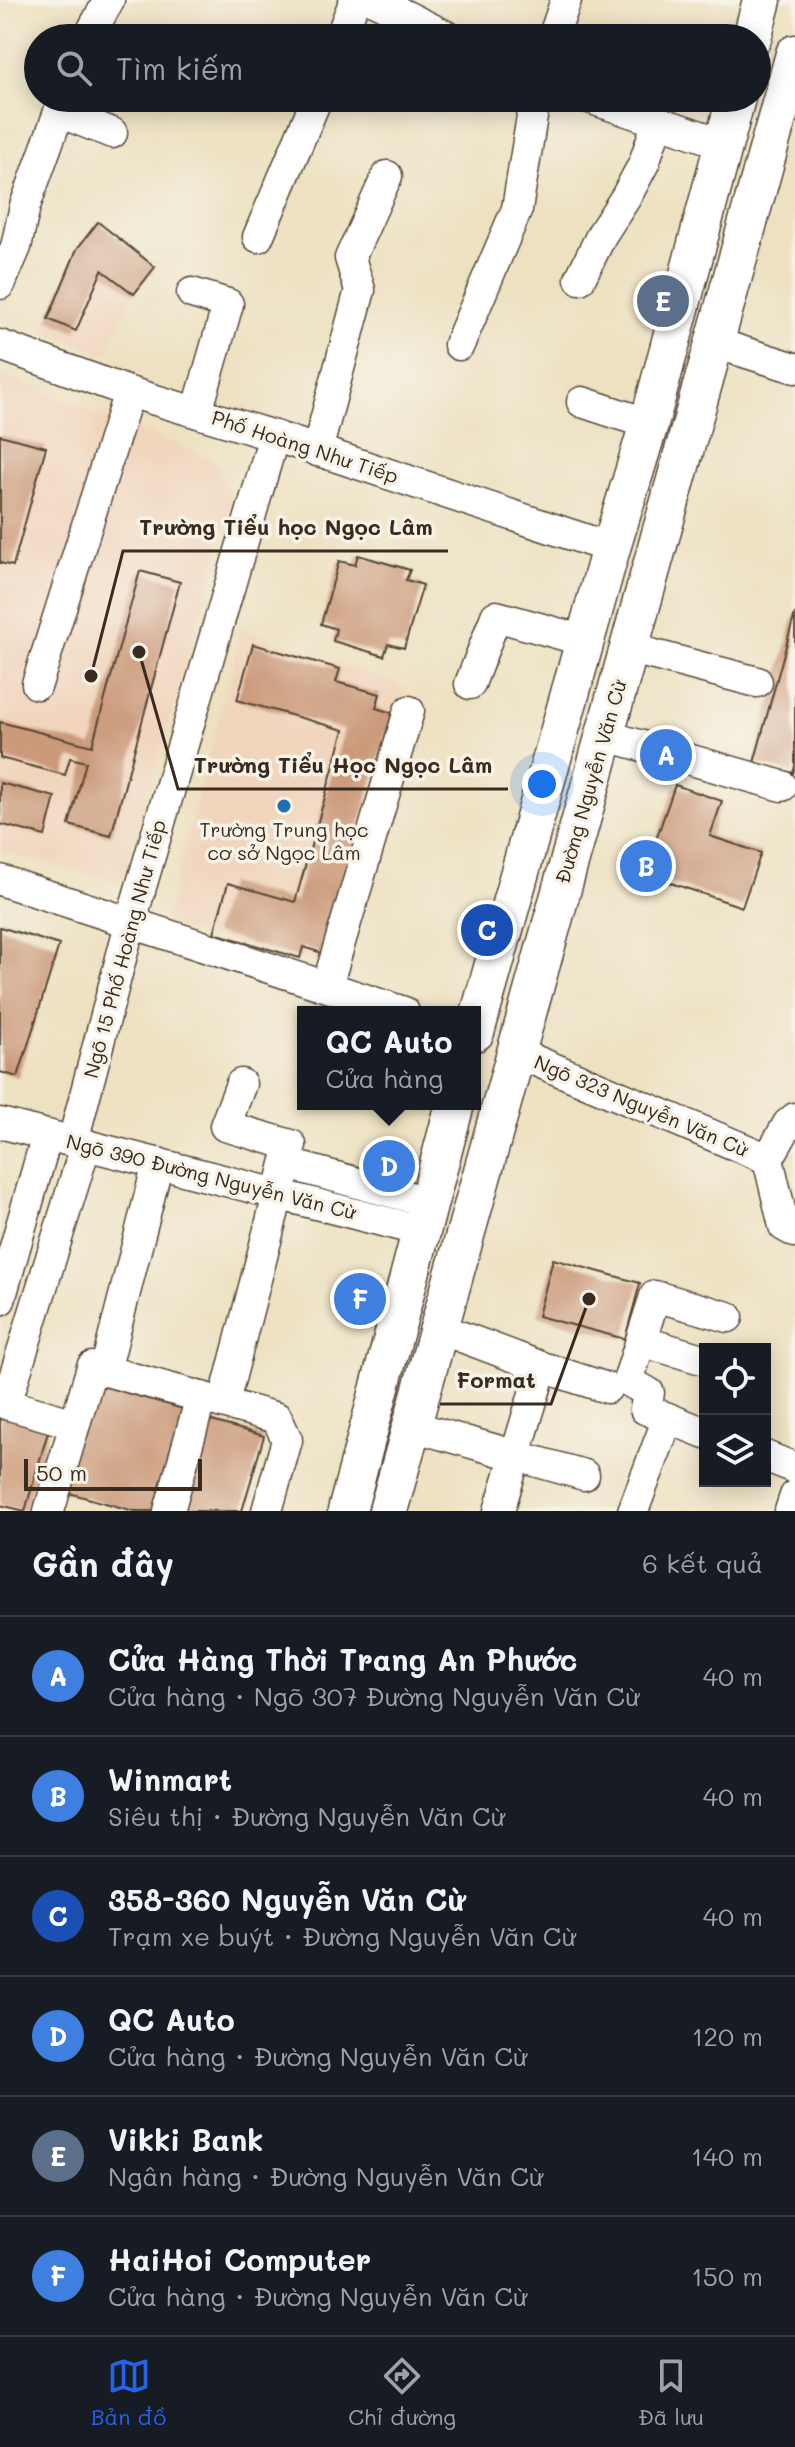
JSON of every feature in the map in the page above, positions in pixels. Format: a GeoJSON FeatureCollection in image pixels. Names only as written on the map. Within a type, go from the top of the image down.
{"type":"FeatureCollection","features":[{"type":"Feature","properties":{"kind":"main road"},"geometry":{"type":"LineString","coordinates":[[756,24],[762,0]]}},
{"type":"Feature","properties":{"kind":"main road","name":"Đường Nguyễn Văn Cừ"},"geometry":{"type":"LineString","coordinates":[[388,1511],[795,54]]}},
{"type":"Feature","properties":{"kind":"main road"},"geometry":{"type":"LineString","coordinates":[[481,1011],[649,424],[732,112]]}},
{"type":"Feature","properties":{"kind":"main road"},"geometry":{"type":"LineString","coordinates":[[347,1511],[453,1110]]}},
{"type":"Feature","properties":{"kind":"street"},"geometry":{"type":"LineString","coordinates":[[96,24],[109,0]]}},
{"type":"Feature","properties":{"kind":"street"},"geometry":{"type":"LineString","coordinates":[[346,24],[355,0]]}},
{"type":"Feature","properties":{"kind":"street"},"geometry":{"type":"LineString","coordinates":[[558,24],[566,0]]}},
{"type":"Feature","properties":{"kind":"street"},"geometry":{"type":"LineString","coordinates":[[390,4],[425,24]]}},
{"type":"Feature","properties":{"kind":"street"},"geometry":{"type":"LineString","coordinates":[[0,284],[16,247],[25,206],[59,112]]}},
{"type":"Feature","properties":{"kind":"street"},"geometry":{"type":"LineString","coordinates":[[74,112],[112,133]]}},
{"type":"Feature","properties":{"kind":"street"},"geometry":{"type":"LineString","coordinates":[[258,237],[311,112]]}},
{"type":"Feature","properties":{"kind":"street"},"geometry":{"type":"LineString","coordinates":[[459,345],[517,209],[533,112]]}},
{"type":"Feature","properties":{"kind":"street"},"geometry":{"type":"LineString","coordinates":[[631,112],[724,144]]}},
{"type":"Feature","properties":{"kind":"street"},"geometry":{"type":"LineString","coordinates":[[580,279],[602,234],[644,163],[658,121]]}},
{"type":"Feature","properties":{"kind":"street"},"geometry":{"type":"LineString","coordinates":[[317,451],[360,290],[350,258],[387,176]]}},
{"type":"Feature","properties":{"kind":"street"},"geometry":{"type":"LineString","coordinates":[[192,293],[228,304],[197,412]]}},
{"type":"Feature","properties":{"kind":"street"},"geometry":{"type":"LineString","coordinates":[[715,343],[795,368]]}},
{"type":"Feature","properties":{"kind":"street","name":"Phố Hoàng Như Tiếp"},"geometry":{"type":"LineString","coordinates":[[0,345],[129,392],[274,436],[611,548]]}},
{"type":"Feature","properties":{"kind":"street"},"geometry":{"type":"LineString","coordinates":[[37,684],[129,392]]}},
{"type":"Feature","properties":{"kind":"street"},"geometry":{"type":"LineString","coordinates":[[582,402],[649,424]]}},
{"type":"Feature","properties":{"kind":"street","name":"Ngõ 15 Phố Hoàng Như Tiếp"},"geometry":{"type":"LineString","coordinates":[[69,1140],[274,436]]}},
{"type":"Feature","properties":{"kind":"street"},"geometry":{"type":"LineString","coordinates":[[470,684],[496,616],[585,641]]}},
{"type":"Feature","properties":{"kind":"street"},"geometry":{"type":"LineString","coordinates":[[628,648],[757,682]]}},
{"type":"Feature","properties":{"kind":"street"},"geometry":{"type":"LineString","coordinates":[[327,986],[409,711]]}},
{"type":"Feature","properties":{"kind":"street"},"geometry":{"type":"LineString","coordinates":[[604,735],[782,786]]}},
{"type":"Feature","properties":{"kind":"street"},"geometry":{"type":"LineString","coordinates":[[0,880],[386,1006]]}},
{"type":"Feature","properties":{"kind":"street","name":"Ngõ 323 Nguyễn Văn Cừ"},"geometry":{"type":"LineString","coordinates":[[515,1052],[768,1159]]}},
{"type":"Feature","properties":{"kind":"street"},"geometry":{"type":"LineString","coordinates":[[169,1511],[212,1400],[288,1164],[291,1145],[225,1126],[241,1084]]}},
{"type":"Feature","properties":{"kind":"street"},"geometry":{"type":"LineString","coordinates":[[795,1118],[788,1124],[768,1159],[784,1226],[795,1232]]}},
{"type":"Feature","properties":{"kind":"street","name":"Ngõ 390 Đường Nguyễn Văn Cừ"},"geometry":{"type":"LineString","coordinates":[[0,1123],[280,1195],[425,1216]]}},
{"type":"Feature","properties":{"kind":"street"},"geometry":{"type":"LineString","coordinates":[[0,1300],[69,1140]]}},
{"type":"Feature","properties":{"kind":"street"},"geometry":{"type":"LineString","coordinates":[[69,1140],[6,1404],[75,1424]]}},
{"type":"Feature","properties":{"kind":"street"},"geometry":{"type":"LineString","coordinates":[[105,1371],[158,1163]]}},
{"type":"Feature","properties":{"kind":"street"},"geometry":{"type":"LineString","coordinates":[[288,1164],[425,1216]]}},
{"type":"Feature","properties":{"kind":"street"},"geometry":{"type":"LineString","coordinates":[[699,1424],[668,1418],[645,1409],[649,1393],[628,1381],[655,1296],[728,1317]]}},
{"type":"Feature","properties":{"kind":"street"},"geometry":{"type":"LineString","coordinates":[[438,1328],[607,1388]]}},
{"type":"Feature","properties":{"kind":"street"},"geometry":{"type":"LineString","coordinates":[[641,1341],[699,1358]]}},
{"type":"Feature","properties":{"kind":"street"},"geometry":{"type":"LineString","coordinates":[[49,1511],[92,1367],[277,1418],[287,1440],[267,1511]]}},
{"type":"Feature","properties":{"kind":"street"},"geometry":{"type":"LineString","coordinates":[[499,1511],[542,1367]]}},
{"type":"Feature","properties":{"kind":"street"},"geometry":{"type":"LineString","coordinates":[[633,1511],[668,1418]]}},
{"type":"Feature","properties":{"kind":"street"},"geometry":{"type":"LineString","coordinates":[[412,1426],[584,1475]]}},
{"type":"Feature","properties":{"kind":"street"},"geometry":{"type":"LineString","coordinates":[[771,1458],[795,1468]]}},
{"type":"Feature","properties":{"kind":"street"},"geometry":{"type":"LineString","coordinates":[[790,1511],[795,1496]]}},
{"type":"Feature","properties":{"kind":"shaded area"},"geometry":{"type":"Polygon","coordinates":[[[98,222],[155,267],[134,294],[106,354],[43,332],[77,249],[98,222]]]}},
{"type":"Feature","properties":{"kind":"shaded area"},"geometry":{"type":"Polygon","coordinates":[[[0,374],[213,459],[233,500],[122,882],[0,852],[0,374]]]}},
{"type":"Feature","properties":{"kind":"shaded area","name":"Trường Trung học cơ sở Ngọc Lâm"},"geometry":{"type":"Polygon","coordinates":[[[242,629],[406,688],[330,966],[164,925],[242,629]]]}},
{"type":"Feature","properties":{"kind":"building"},"geometry":{"type":"Polygon","coordinates":[[[98,222],[155,267],[134,294],[102,270],[76,331],[48,319],[77,249],[98,222]]]}},
{"type":"Feature","properties":{"kind":"building"},"geometry":{"type":"Polygon","coordinates":[[[0,435],[46,447],[13,566],[0,563],[0,435]]]}},
{"type":"Feature","properties":{"kind":"building"},"geometry":{"type":"Polygon","coordinates":[[[358,555],[410,570],[406,580],[423,585],[404,648],[388,644],[384,656],[333,641],[336,629],[321,624],[339,561],[355,565],[358,555]]]}},
{"type":"Feature","properties":{"kind":"building"},"geometry":{"type":"Polygon","coordinates":[[[140,571],[180,582],[111,836],[69,825],[86,762],[70,758],[65,775],[0,758],[0,722],[92,746],[140,571]]]}},
{"type":"Feature","properties":{"kind":"building"},"geometry":{"type":"Polygon","coordinates":[[[795,613],[795,766],[793,773],[754,763],[795,613]]]}},
{"type":"Feature","properties":{"kind":"building"},"geometry":{"type":"Polygon","coordinates":[[[253,644],[340,669],[336,682],[380,694],[376,708],[392,713],[322,953],[303,947],[300,958],[214,933],[228,883],[295,902],[344,730],[237,700],[253,644]]]}},
{"type":"Feature","properties":{"kind":"building"},"geometry":{"type":"Polygon","coordinates":[[[0,783],[55,797],[45,836],[0,824],[0,783]]]}},
{"type":"Feature","properties":{"kind":"building"},"geometry":{"type":"Polygon","coordinates":[[[675,785],[722,801],[710,836],[761,853],[742,907],[644,874],[675,785]]]}},
{"type":"Feature","properties":{"kind":"building"},"geometry":{"type":"Polygon","coordinates":[[[0,927],[59,945],[18,1077],[0,1072],[0,927]]]}},
{"type":"Feature","properties":{"kind":"building"},"geometry":{"type":"Polygon","coordinates":[[[553,1259],[640,1283],[625,1339],[538,1316],[553,1259]]]}},
{"type":"Feature","properties":{"kind":"building"},"geometry":{"type":"Polygon","coordinates":[[[92,1383],[187,1410],[159,1511],[134,1511],[62,1491],[92,1383]]]}},
{"type":"Feature","properties":{"kind":"building"},"geometry":{"type":"Polygon","coordinates":[[[0,1412],[50,1425],[25,1511],[0,1505],[0,1412]]]}},
{"type":"Feature","properties":{"kind":"building"},"geometry":{"type":"Polygon","coordinates":[[[198,1417],[264,1436],[242,1511],[172,1511],[198,1417]]]}},
{"type":"Feature","properties":{"kind":"place","name":"Vikki Bank"},"geometry":{"type":"Point","coordinates":[663,301]}},
{"type":"Feature","properties":{"kind":"place","name":"Trường Tiểu Học Ngọc Lâm"},"geometry":{"type":"Point","coordinates":[139,652]}},
{"type":"Feature","properties":{"kind":"place","name":"Trường Tiểu học Ngọc Lâm"},"geometry":{"type":"Point","coordinates":[91,676]}},
{"type":"Feature","properties":{"kind":"place","name":"Cửa Hàng Thời Trang An Phước"},"geometry":{"type":"Point","coordinates":[666,755]}},
{"type":"Feature","properties":{"kind":"place","name":"Trường Trung học cơ sở Ngọc Lâm"},"geometry":{"type":"Point","coordinates":[284,806]}},
{"type":"Feature","properties":{"kind":"place","name":"Winmart"},"geometry":{"type":"Point","coordinates":[646,866]}},
{"type":"Feature","properties":{"kind":"place","name":"358-360 Nguyễn Văn Cừ"},"geometry":{"type":"Point","coordinates":[487,930]}},
{"type":"Feature","properties":{"kind":"place","name":"QC Auto"},"geometry":{"type":"Point","coordinates":[389,1166]}},
{"type":"Feature","properties":{"kind":"place","name":"HaiHoi Computer"},"geometry":{"type":"Point","coordinates":[360,1299]}},
{"type":"Feature","properties":{"kind":"place","name":"Format"},"geometry":{"type":"Point","coordinates":[589,1299]}}]}
